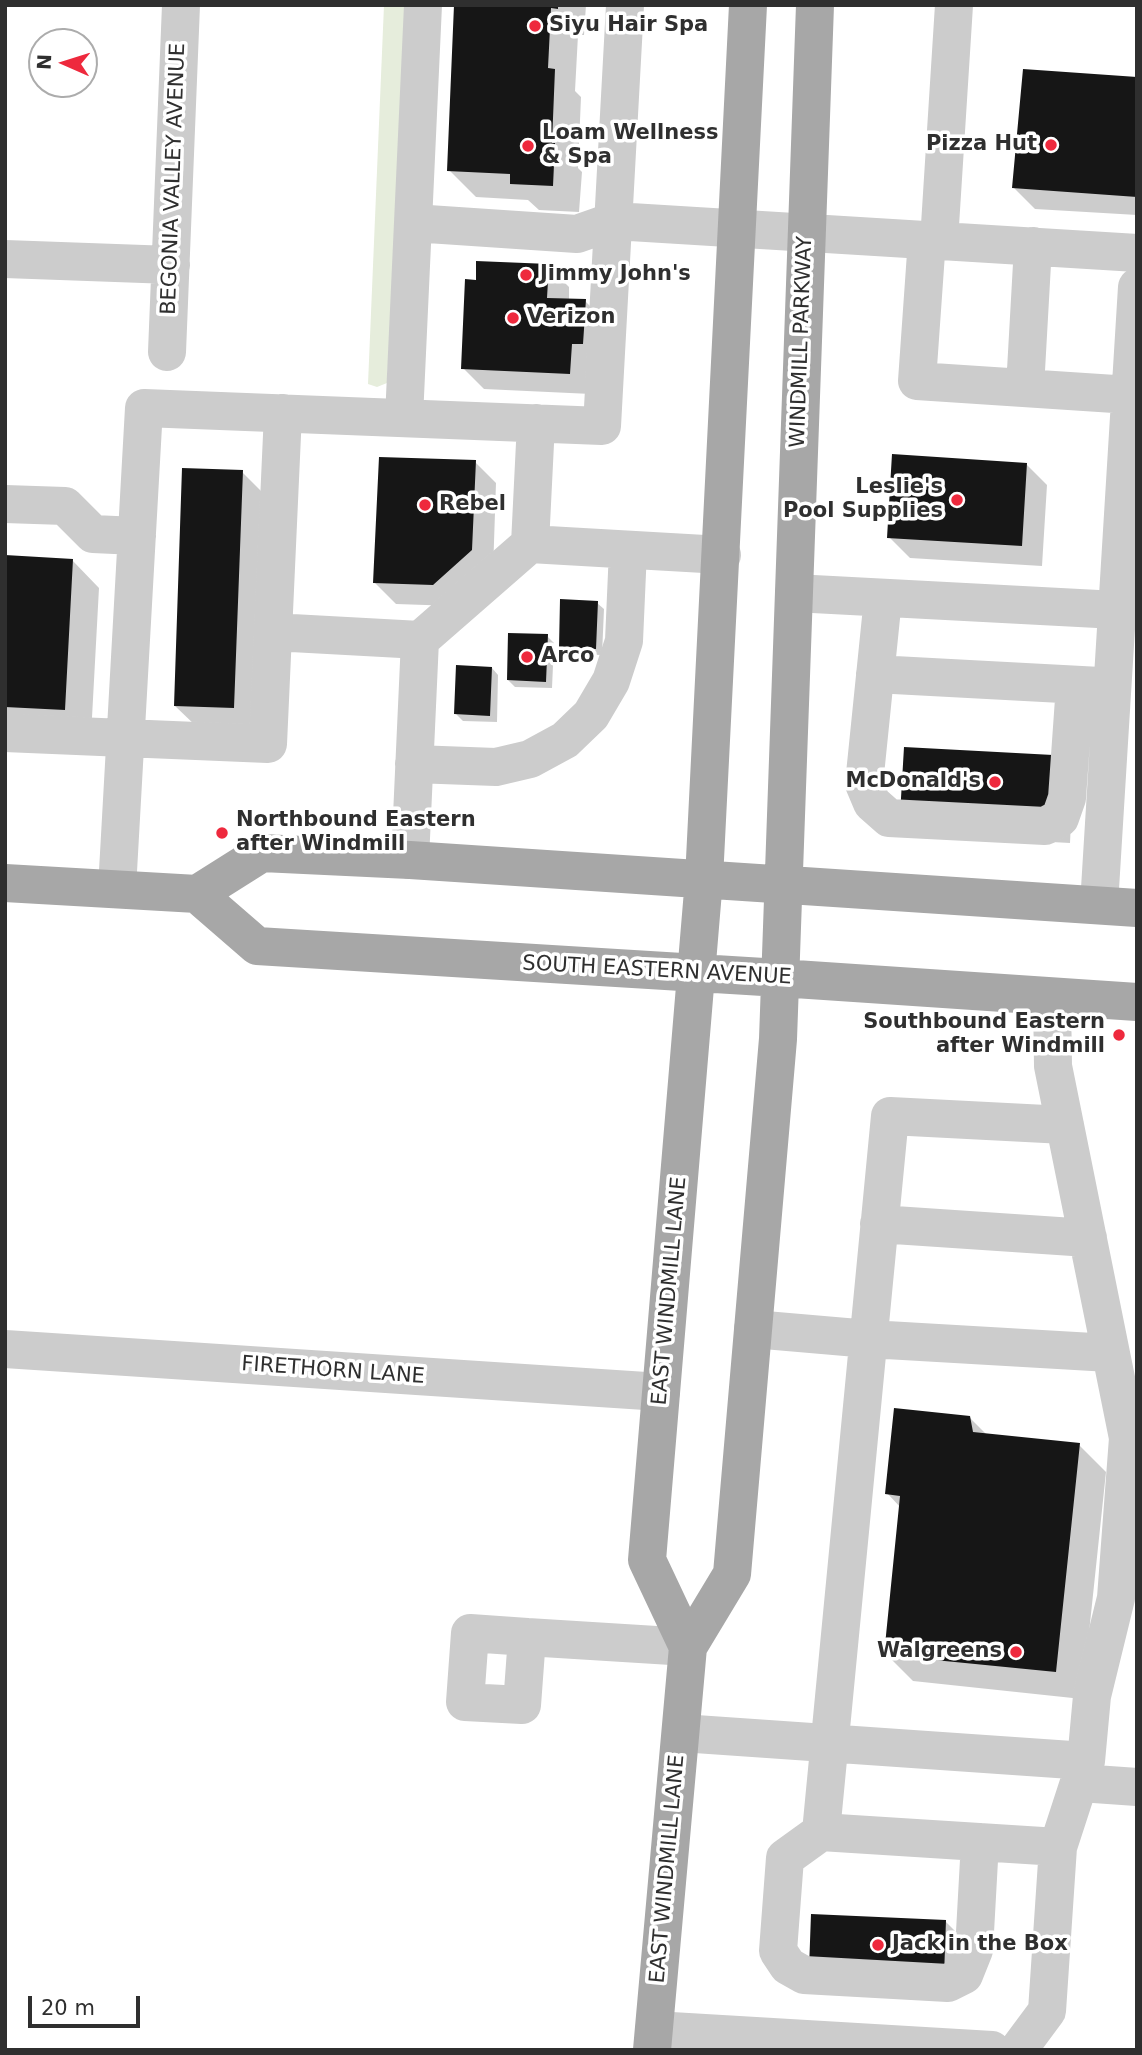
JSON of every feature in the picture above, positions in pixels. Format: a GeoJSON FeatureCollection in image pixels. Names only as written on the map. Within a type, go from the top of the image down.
{"type":"FeatureCollection","features":[{"type":"Feature","properties":{"kind":"main road"},"geometry":{"type":"LineString","coordinates":[[704,879],[748,5]]}},
{"type":"Feature","properties":{"kind":"main road","name":"WINDMILL PARKWAY"},"geometry":{"type":"LineString","coordinates":[[782,931],[815,5]]}},
{"type":"Feature","properties":{"kind":"main road"},"geometry":{"type":"LineString","coordinates":[[5,883],[197,894],[262,853],[410,860],[1137,908]]}},
{"type":"Feature","properties":{"kind":"main road","name":"EAST WINDMILL LANE"},"geometry":{"type":"LineString","coordinates":[[688,1647],[647,1560],[704,879]]}},
{"type":"Feature","properties":{"kind":"main road","name":"SOUTH EASTERN AVENUE"},"geometry":{"type":"LineString","coordinates":[[197,894],[257,946],[1137,1002]]}},
{"type":"Feature","properties":{"kind":"main road","name":"EAST WINDMILL LANE"},"geometry":{"type":"LineString","coordinates":[[653,2040],[688,1647],[732,1574],[778,1039],[782,931]]}},
{"type":"Feature","properties":{"kind":"street","name":"BEGONIA VALLEY AVENUE"},"geometry":{"type":"LineString","coordinates":[[167,352],[181,5]]}},
{"type":"Feature","properties":{"kind":"street"},"geometry":{"type":"LineString","coordinates":[[404,418],[423,5]]}},
{"type":"Feature","properties":{"kind":"street"},"geometry":{"type":"LineString","coordinates":[[117,889],[144,408],[602,426],[625,5]]}},
{"type":"Feature","properties":{"kind":"street"},"geometry":{"type":"LineString","coordinates":[[954,5],[933,240],[917,381],[1130,395]]}},
{"type":"Feature","properties":{"kind":"street"},"geometry":{"type":"LineString","coordinates":[[413,223],[577,234],[614,221],[1137,253]]}},
{"type":"Feature","properties":{"kind":"street"},"geometry":{"type":"LineString","coordinates":[[1025,388],[1033,246]]}},
{"type":"Feature","properties":{"kind":"street"},"geometry":{"type":"LineString","coordinates":[[5,259],[171,265]]}},
{"type":"Feature","properties":{"kind":"street"},"geometry":{"type":"LineString","coordinates":[[1099,905],[1121,795],[1125,686],[1117,610],[1137,287]]}},
{"type":"Feature","properties":{"kind":"street"},"geometry":{"type":"LineString","coordinates":[[5,733],[268,744],[283,413]]}},
{"type":"Feature","properties":{"kind":"street"},"geometry":{"type":"LineString","coordinates":[[530,544],[536,423]]}},
{"type":"Feature","properties":{"kind":"street"},"geometry":{"type":"LineString","coordinates":[[5,504],[65,506],[93,534],[137,536]]}},
{"type":"Feature","properties":{"kind":"street"},"geometry":{"type":"LineString","coordinates":[[273,632],[420,639],[530,544],[722,555]]}},
{"type":"Feature","properties":{"kind":"street"},"geometry":{"type":"LineString","coordinates":[[414,764],[496,766],[530,759],[565,740],[591,715],[611,681],[624,641],[628,550]]}},
{"type":"Feature","properties":{"kind":"street"},"geometry":{"type":"LineString","coordinates":[[794,593],[1117,610]]}},
{"type":"Feature","properties":{"kind":"street"},"geometry":{"type":"LineString","coordinates":[[883,598],[864,784],[872,803],[889,818],[1045,826],[1059,818],[1067,798],[1074,685]]}},
{"type":"Feature","properties":{"kind":"street"},"geometry":{"type":"LineString","coordinates":[[410,860],[420,639]]}},
{"type":"Feature","properties":{"kind":"street"},"geometry":{"type":"LineString","coordinates":[[875,674],[1125,686]]}},
{"type":"Feature","properties":{"kind":"street"},"geometry":{"type":"LineString","coordinates":[[1018,2050],[1047,2011],[1058,1847],[1083,1772],[1092,1696],[1116,1598],[1131,1456],[1053,1066],[1052,997]]}},
{"type":"Feature","properties":{"kind":"street"},"geometry":{"type":"LineString","coordinates":[[821,1832],[890,1116],[1065,1125]]}},
{"type":"Feature","properties":{"kind":"street"},"geometry":{"type":"LineString","coordinates":[[879,1224],[1088,1238]]}},
{"type":"Feature","properties":{"kind":"street"},"geometry":{"type":"LineString","coordinates":[[753,1329],[869,1339],[1110,1353]]}},
{"type":"Feature","properties":{"kind":"street","name":"FIRETHORN LANE"},"geometry":{"type":"LineString","coordinates":[[5,1349],[661,1392]]}},
{"type":"Feature","properties":{"kind":"street"},"geometry":{"type":"LineString","coordinates":[[527,1637],[688,1647]]}},
{"type":"Feature","properties":{"kind":"street"},"geometry":{"type":"LineString","coordinates":[[681,1733],[830,1743],[1083,1772],[1137,1787]]}},
{"type":"Feature","properties":{"kind":"street"},"geometry":{"type":"LineString","coordinates":[[980,1842],[974,1950],[964,1975],[948,1983],[804,1975],[788,1966],[778,1951],[785,1858],[821,1832],[980,1842],[1058,1847]]}},
{"type":"Feature","properties":{"kind":"street"},"geometry":{"type":"LineString","coordinates":[[653,2040],[992,2050]]}},
{"type":"Feature","properties":{"kind":"green space"},"geometry":{"type":"Polygon","coordinates":[[[384,5],[407,5],[387,383],[377,387],[368,384],[384,5]]]}},
{"type":"Feature","properties":{"kind":"building"},"geometry":{"type":"Polygon","coordinates":[[[454,5],[558,5],[558,9],[551,8],[548,68],[555,69],[553,186],[510,184],[510,174],[447,171],[454,5]]]}},
{"type":"Feature","properties":{"kind":"building"},"geometry":{"type":"Polygon","coordinates":[[[1023,69],[1137,77],[1137,197],[1012,188],[1023,69]]]}},
{"type":"Feature","properties":{"kind":"building"},"geometry":{"type":"Polygon","coordinates":[[[476,261],[549,264],[547,298],[586,299],[583,344],[572,344],[570,374],[461,369],[465,279],[476,280],[476,261]]]}},
{"type":"Feature","properties":{"kind":"building","name":"Leslie's Pool Supplies"},"geometry":{"type":"Polygon","coordinates":[[[892,454],[1027,463],[1022,546],[887,538],[892,454]]]}},
{"type":"Feature","properties":{"kind":"building","name":"Rebel"},"geometry":{"type":"Polygon","coordinates":[[[379,457],[476,460],[472,550],[433,585],[373,583],[379,457]]]}},
{"type":"Feature","properties":{"kind":"building"},"geometry":{"type":"Polygon","coordinates":[[[182,468],[243,470],[234,708],[174,706],[182,468]]]}},
{"type":"Feature","properties":{"kind":"building"},"geometry":{"type":"Polygon","coordinates":[[[5,555],[73,559],[65,710],[5,707],[5,555]]]}},
{"type":"Feature","properties":{"kind":"building"},"geometry":{"type":"Polygon","coordinates":[[[560,599],[598,601],[596,649],[559,648],[560,599]]]}},
{"type":"Feature","properties":{"kind":"building","name":"Arco"},"geometry":{"type":"Polygon","coordinates":[[[508,633],[548,634],[546,682],[507,680],[508,633]]]}},
{"type":"Feature","properties":{"kind":"building"},"geometry":{"type":"Polygon","coordinates":[[[456,665],[492,667],[490,716],[454,714],[456,665]]]}},
{"type":"Feature","properties":{"kind":"building"},"geometry":{"type":"Polygon","coordinates":[[[904,747],[1053,755],[1049,823],[900,815],[904,747]]]}},
{"type":"Feature","properties":{"kind":"building","name":"Walgreens"},"geometry":{"type":"Polygon","coordinates":[[[894,1408],[970,1416],[973,1432],[1080,1443],[1056,1672],[884,1655],[900,1496],[885,1494],[894,1408]]]}},
{"type":"Feature","properties":{"kind":"building","name":"Jack in the Box"},"geometry":{"type":"Polygon","coordinates":[[[811,1914],[946,1920],[944,1976],[809,1969],[811,1914]]]}},
{"type":"Feature","properties":{"kind":"place","name":"Siyu Hair Spa"},"geometry":{"type":"Point","coordinates":[535,26]}},
{"type":"Feature","properties":{"kind":"place","name":"Pizza Hut"},"geometry":{"type":"Point","coordinates":[1051,145]}},
{"type":"Feature","properties":{"kind":"place","name":"Loam Wellness & Spa"},"geometry":{"type":"Point","coordinates":[528,146]}},
{"type":"Feature","properties":{"kind":"place","name":"Jimmy John's"},"geometry":{"type":"Point","coordinates":[526,275]}},
{"type":"Feature","properties":{"kind":"place","name":"Verizon"},"geometry":{"type":"Point","coordinates":[513,318]}},
{"type":"Feature","properties":{"kind":"place","name":"Leslie's Pool Supplies"},"geometry":{"type":"Point","coordinates":[957,500]}},
{"type":"Feature","properties":{"kind":"place","name":"Rebel"},"geometry":{"type":"Point","coordinates":[425,505]}},
{"type":"Feature","properties":{"kind":"place","name":"Arco"},"geometry":{"type":"Point","coordinates":[527,657]}},
{"type":"Feature","properties":{"kind":"place","name":"McDonald's"},"geometry":{"type":"Point","coordinates":[995,782]}},
{"type":"Feature","properties":{"kind":"place","name":"Northbound Eastern after Windmill"},"geometry":{"type":"Point","coordinates":[222,833]}},
{"type":"Feature","properties":{"kind":"place","name":"Southbound Eastern after Windmill"},"geometry":{"type":"Point","coordinates":[1119,1035]}},
{"type":"Feature","properties":{"kind":"place","name":"Walgreens"},"geometry":{"type":"Point","coordinates":[1016,1652]}},
{"type":"Feature","properties":{"kind":"place","name":"Jack in the Box"},"geometry":{"type":"Point","coordinates":[878,1945]}}]}
